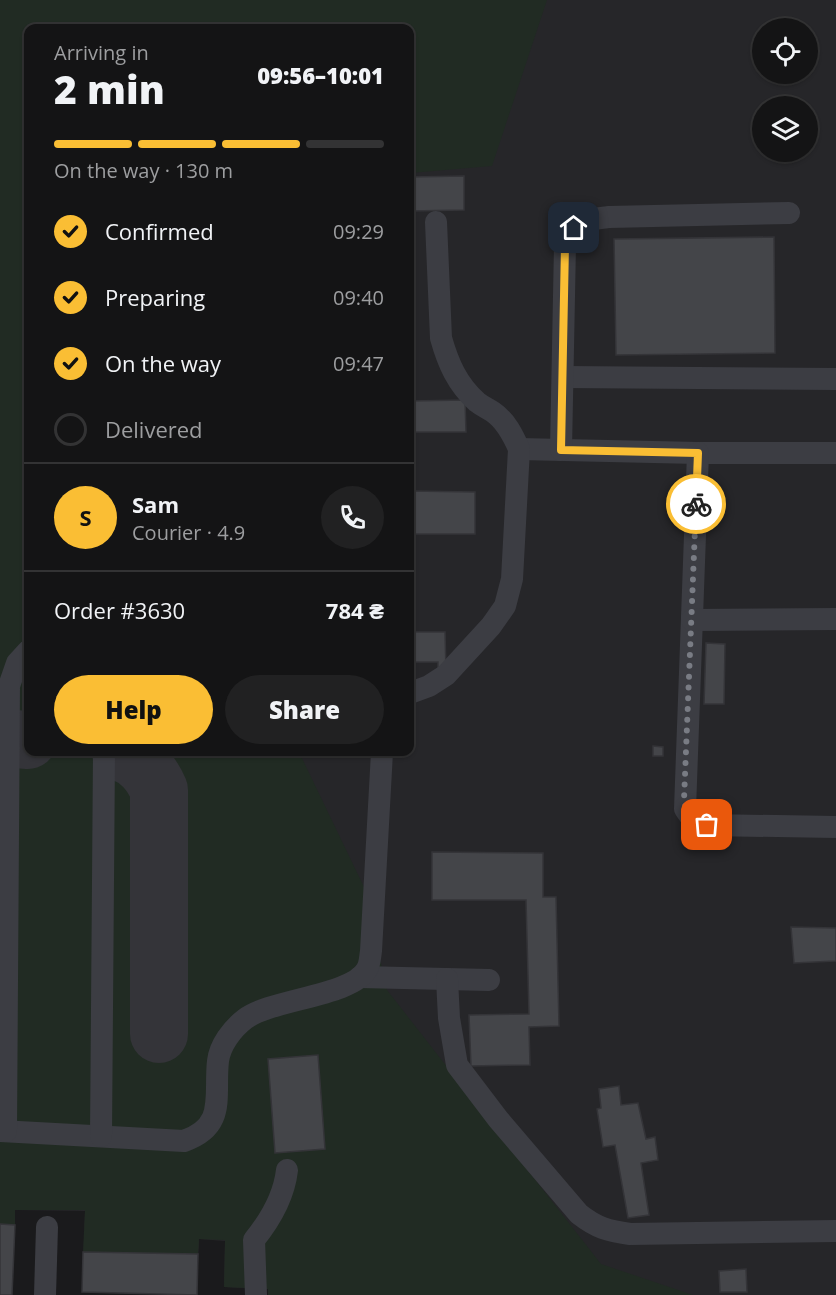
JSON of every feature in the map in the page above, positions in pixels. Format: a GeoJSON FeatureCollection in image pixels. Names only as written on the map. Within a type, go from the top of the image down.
{"type":"FeatureCollection","features":[{"type":"Feature","properties":{"kind":"lane"},"geometry":{"type":"LineString","coordinates":[[561,450],[565,245],[568,235],[582,222],[593,218],[789,213]]}},
{"type":"Feature","properties":{"kind":"lane"},"geometry":{"type":"LineString","coordinates":[[414,692],[429,686],[446,675],[491,626],[505,606],[513,579],[519,449],[506,424],[494,412],[475,400],[461,385],[446,353],[441,338],[436,222]]}},
{"type":"Feature","properties":{"kind":"lane"},"geometry":{"type":"LineString","coordinates":[[562,377],[836,378]]}},
{"type":"Feature","properties":{"kind":"lane"},"geometry":{"type":"LineString","coordinates":[[519,449],[836,453]]}},
{"type":"Feature","properties":{"kind":"lane"},"geometry":{"type":"LineString","coordinates":[[698,453],[684,800],[688,814],[698,823],[707,825],[830,832]]}},
{"type":"Feature","properties":{"kind":"lane"},"geometry":{"type":"LineString","coordinates":[[692,620],[836,619]]}},
{"type":"Feature","properties":{"kind":"lane"},"geometry":{"type":"LineString","coordinates":[[24,655],[17,663],[9,686],[3,1131],[184,1142],[209,1125],[218,1105],[218,1060],[222,1045],[244,1019],[259,1010],[330,991],[360,977],[367,969],[371,951],[382,756]]}},
{"type":"Feature","properties":{"kind":"lane"},"geometry":{"type":"LineString","coordinates":[[101,1136],[104,756]]}},
{"type":"Feature","properties":{"kind":"lane"},"geometry":{"type":"LineString","coordinates":[[360,977],[489,980]]}},
{"type":"Feature","properties":{"kind":"lane"},"geometry":{"type":"LineString","coordinates":[[447,979],[449,1018],[458,1065],[504,1126],[579,1214],[591,1223],[605,1230],[630,1234],[836,1231]]}},
{"type":"Feature","properties":{"kind":"lane"},"geometry":{"type":"LineString","coordinates":[[256,1295],[254,1240],[268,1222],[280,1199],[286,1184],[287,1170]]}},
{"type":"Feature","properties":{"kind":"lane"},"geometry":{"type":"LineString","coordinates":[[45,1295],[47,1227]]}},
{"type":"Feature","properties":{"kind":"shaded area"},"geometry":{"type":"Polygon","coordinates":[[[0,0],[836,0],[836,1295],[268,1295],[268,1289],[224,1287],[225,1241],[199,1239],[197,1295],[82,1292],[85,1211],[15,1210],[12,1295],[0,1295],[0,0]]]}},
{"type":"Feature","properties":{"kind":"shaded area"},"geometry":{"type":"Polygon","coordinates":[[[0,0],[547,0],[492,166],[414,173],[414,24],[24,24],[24,756],[301,756],[364,887],[387,990],[601,1264],[693,1295],[268,1295],[268,1289],[224,1287],[225,1240],[199,1239],[198,1254],[83,1252],[85,1210],[15,1210],[15,1225],[0,1224],[0,0]]]}},
{"type":"Feature","properties":{"kind":"building"},"geometry":{"type":"Polygon","coordinates":[[[464,176],[464,210],[414,211],[414,177],[464,176]]]}},
{"type":"Feature","properties":{"kind":"building"},"geometry":{"type":"Polygon","coordinates":[[[774,237],[775,353],[616,355],[614,239],[774,237]]]}},
{"type":"Feature","properties":{"kind":"building"},"geometry":{"type":"Polygon","coordinates":[[[465,400],[466,432],[414,432],[414,401],[465,400]]]}},
{"type":"Feature","properties":{"kind":"building"},"geometry":{"type":"Polygon","coordinates":[[[414,491],[475,492],[475,534],[414,534],[414,491]]]}},
{"type":"Feature","properties":{"kind":"building"},"geometry":{"type":"Polygon","coordinates":[[[414,632],[445,632],[446,671],[438,670],[438,662],[414,662],[414,632]]]}},
{"type":"Feature","properties":{"kind":"building"},"geometry":{"type":"Polygon","coordinates":[[[706,643],[725,644],[724,704],[704,704],[706,643]]]}},
{"type":"Feature","properties":{"kind":"building"},"geometry":{"type":"Polygon","coordinates":[[[653,746],[663,747],[663,756],[653,756],[653,746]]]}},
{"type":"Feature","properties":{"kind":"building"},"geometry":{"type":"Polygon","coordinates":[[[432,852],[543,853],[543,897],[556,897],[559,1026],[529,1027],[530,1065],[471,1066],[469,1015],[529,1014],[526,900],[432,900],[432,852]]]}},
{"type":"Feature","properties":{"kind":"building"},"geometry":{"type":"Polygon","coordinates":[[[791,927],[836,928],[836,961],[794,963],[791,927]]]}},
{"type":"Feature","properties":{"kind":"building"},"geometry":{"type":"Polygon","coordinates":[[[318,1055],[325,1149],[275,1153],[268,1059],[318,1055]]]}},
{"type":"Feature","properties":{"kind":"building"},"geometry":{"type":"Polygon","coordinates":[[[619,1086],[621,1105],[638,1103],[646,1139],[655,1137],[658,1160],[641,1163],[649,1215],[628,1218],[615,1145],[603,1147],[597,1109],[601,1108],[599,1089],[619,1086]]]}},
{"type":"Feature","properties":{"kind":"building"},"geometry":{"type":"Polygon","coordinates":[[[0,1224],[15,1225],[12,1295],[0,1295],[0,1224]]]}},
{"type":"Feature","properties":{"kind":"building"},"geometry":{"type":"Polygon","coordinates":[[[83,1252],[198,1254],[197,1295],[82,1292],[83,1252]]]}},
{"type":"Feature","properties":{"kind":"building"},"geometry":{"type":"Polygon","coordinates":[[[746,1269],[747,1292],[720,1292],[719,1271],[746,1269]]]}},
{"type":"Feature","properties":{"kind":"taxiway"},"geometry":{"type":"LineString","coordinates":[[0,738],[24,740]]}},
{"type":"Feature","properties":{"kind":"taxiway"},"geometry":{"type":"LineString","coordinates":[[130,756],[144,767],[159,790],[159,1034]]}},
{"type":"Feature","properties":{"kind":"way so far"},"geometry":{"type":"LineString","coordinates":[[696,504],[684,800],[685,809],[692,819],[707,825]]}},
{"type":"Feature","properties":{"kind":"route"},"geometry":{"type":"LineString","coordinates":[[574,228],[568,235],[565,245],[561,450],[698,453],[696,504]]}}]}
